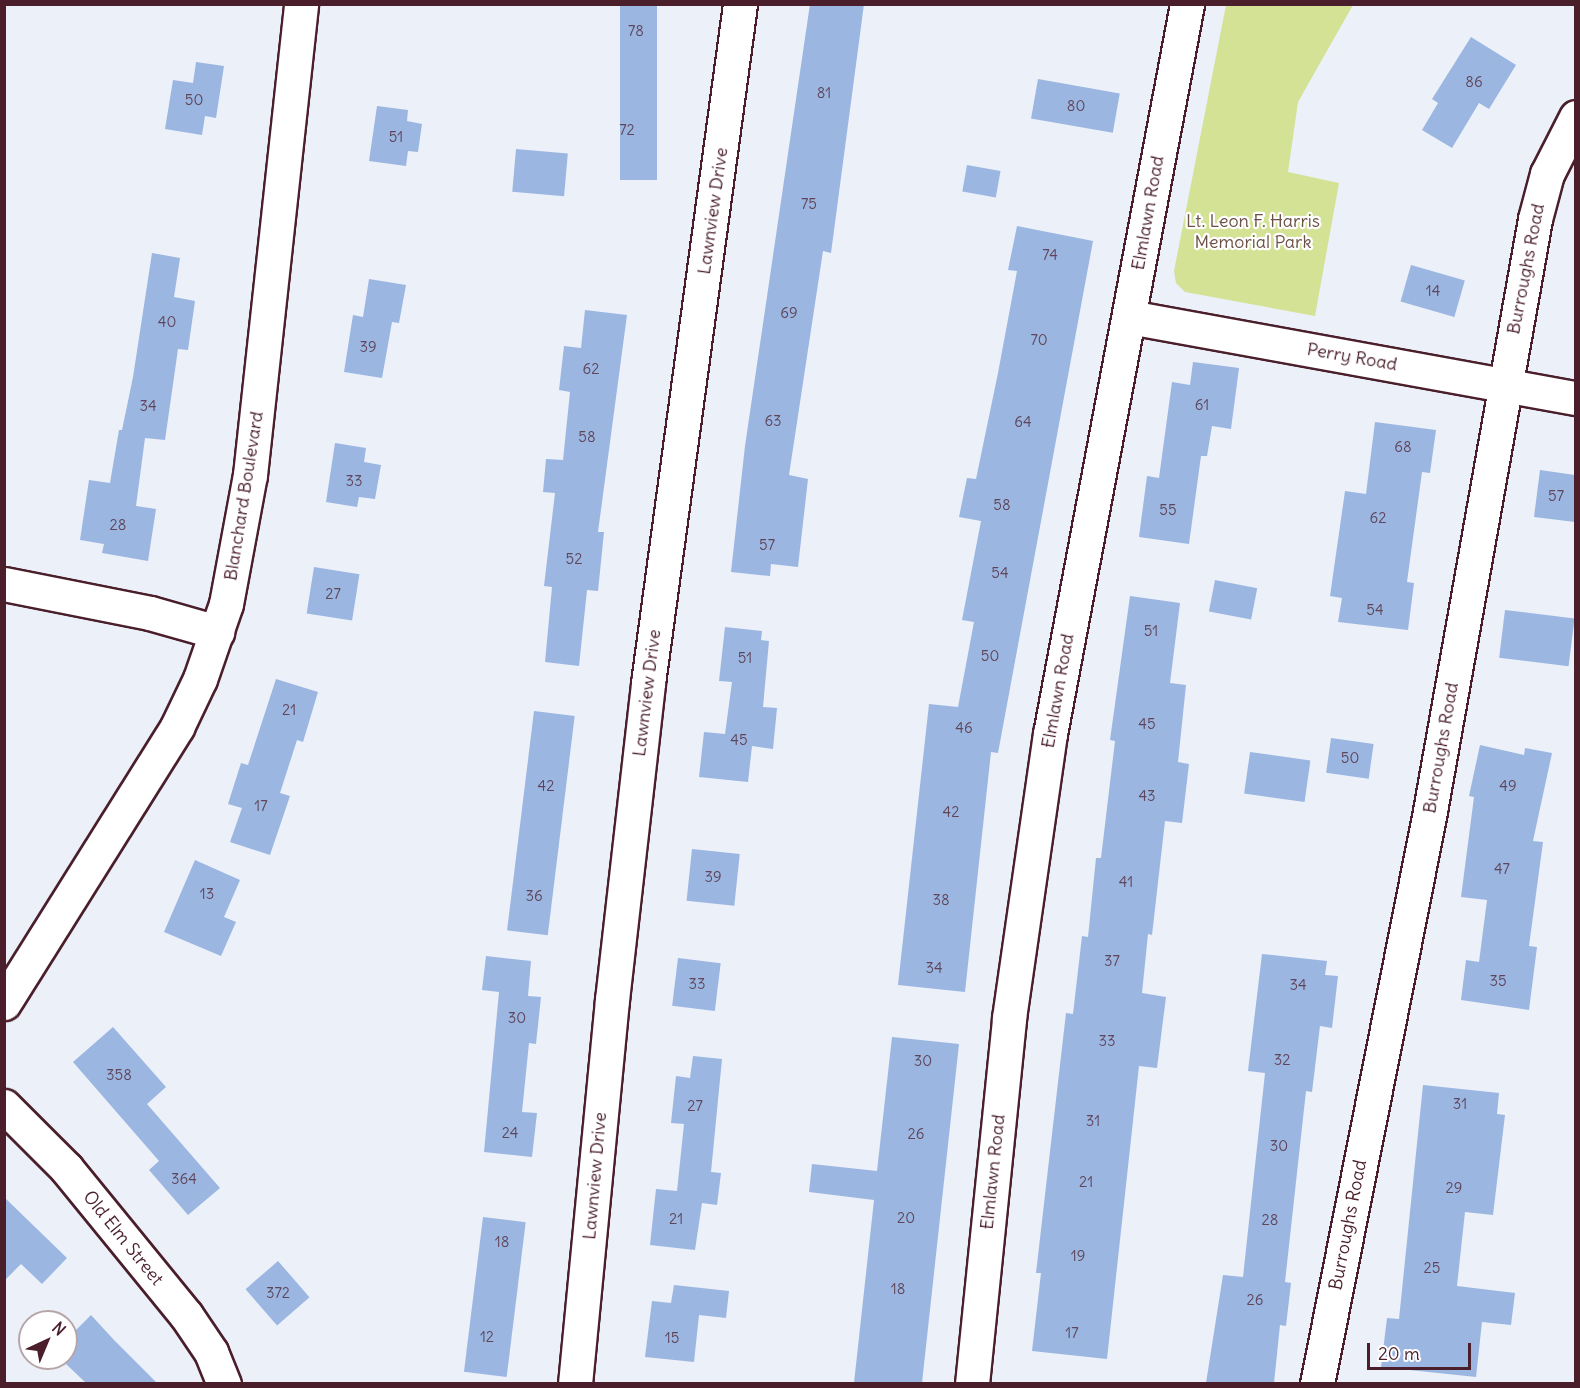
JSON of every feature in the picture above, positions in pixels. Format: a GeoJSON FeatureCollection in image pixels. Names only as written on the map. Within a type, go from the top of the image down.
{"type":"FeatureCollection","features":[{"type":"Feature","properties":{"kind":"street","name":"Blanchard Boulevard"},"geometry":{"type":"LineString","coordinates":[[4,1003],[177,727],[217,632],[234,574],[250,475],[302,4]]}},
{"type":"Feature","properties":{"kind":"street","name":"Lawnview Drive"},"geometry":{"type":"LineString","coordinates":[[575,1383],[612,1000],[648,683],[740,4]]}},
{"type":"Feature","properties":{"kind":"street","name":"Elmlawn Road"},"geometry":{"type":"LineString","coordinates":[[972,1383],[1008,1027],[1045,768],[1187,4]]}},
{"type":"Feature","properties":{"kind":"street","name":"Burroughs Road"},"geometry":{"type":"LineString","coordinates":[[1317,1383],[1430,811],[1540,196],[1556,153],[1575,117]]}},
{"type":"Feature","properties":{"kind":"street","name":"Perry Road"},"geometry":{"type":"LineString","coordinates":[[1129,316],[1575,398]]}},
{"type":"Feature","properties":{"kind":"street"},"geometry":{"type":"LineString","coordinates":[[4,584],[150,613],[217,632]]}},
{"type":"Feature","properties":{"kind":"street","name":"Old Elm Street"},"geometry":{"type":"LineString","coordinates":[[4,1106],[66,1168],[186,1315],[211,1352],[224,1383]]}},
{"type":"Feature","properties":{"kind":"green space","name":"Lt. Leon F. Harris Memorial Park"},"geometry":{"type":"Polygon","coordinates":[[[1226,5],[1353,5],[1298,102],[1288,172],[1339,183],[1315,316],[1185,292],[1176,283],[1174,271],[1226,5]]]}},
{"type":"Feature","properties":{"kind":"building"},"geometry":{"type":"Polygon","coordinates":[[[620,4],[657,4],[657,180],[620,180],[620,4]]]}},
{"type":"Feature","properties":{"kind":"building"},"geometry":{"type":"Polygon","coordinates":[[[810,4],[864,4],[831,253],[823,251],[789,475],[808,479],[798,567],[771,564],[770,576],[731,572],[745,446],[810,4]]]}},
{"type":"Feature","properties":{"kind":"building"},"geometry":{"type":"Polygon","coordinates":[[[1471,37],[1516,65],[1489,109],[1479,103],[1452,148],[1422,130],[1438,103],[1432,99],[1471,37]]]}},
{"type":"Feature","properties":{"kind":"building"},"geometry":{"type":"Polygon","coordinates":[[[196,62],[224,66],[216,118],[205,116],[202,135],[165,129],[173,80],[193,83],[196,62]]]}},
{"type":"Feature","properties":{"kind":"building"},"geometry":{"type":"Polygon","coordinates":[[[1038,79],[1120,93],[1113,133],[1031,118],[1038,79]]]}},
{"type":"Feature","properties":{"kind":"building"},"geometry":{"type":"Polygon","coordinates":[[[377,106],[408,110],[407,121],[422,124],[418,152],[408,151],[406,166],[369,161],[377,106]]]}},
{"type":"Feature","properties":{"kind":"building"},"geometry":{"type":"Polygon","coordinates":[[[516,149],[568,154],[564,196],[512,192],[516,149]]]}},
{"type":"Feature","properties":{"kind":"building"},"geometry":{"type":"Polygon","coordinates":[[[967,165],[1000,171],[996,197],[962,192],[967,165]]]}},
{"type":"Feature","properties":{"kind":"building"},"geometry":{"type":"Polygon","coordinates":[[[1017,226],[1093,241],[998,753],[991,752],[965,992],[898,985],[929,704],[958,707],[974,622],[962,620],[981,521],[959,517],[967,478],[976,479],[998,373],[1017,271],[1008,270],[1017,226]]]}},
{"type":"Feature","properties":{"kind":"building"},"geometry":{"type":"Polygon","coordinates":[[[152,253],[180,258],[174,297],[195,301],[188,350],[178,349],[165,440],[145,438],[136,506],[156,509],[148,561],[102,553],[104,544],[80,540],[89,480],[110,483],[119,430],[122,430],[133,377],[152,253]]]}},
{"type":"Feature","properties":{"kind":"building"},"geometry":{"type":"Polygon","coordinates":[[[1411,265],[1465,280],[1454,317],[1401,302],[1411,265]]]}},
{"type":"Feature","properties":{"kind":"building"},"geometry":{"type":"Polygon","coordinates":[[[369,279],[406,285],[399,323],[392,322],[382,378],[344,372],[353,315],[363,317],[369,279]]]}},
{"type":"Feature","properties":{"kind":"building"},"geometry":{"type":"Polygon","coordinates":[[[585,310],[627,315],[598,532],[604,532],[598,591],[587,590],[579,666],[545,662],[552,587],[544,586],[555,493],[543,492],[546,459],[563,460],[570,392],[559,390],[564,346],[581,348],[585,310]]]}},
{"type":"Feature","properties":{"kind":"building"},"geometry":{"type":"Polygon","coordinates":[[[1193,362],[1239,368],[1231,429],[1212,426],[1207,456],[1201,456],[1189,544],[1139,537],[1147,476],[1159,478],[1172,382],[1190,385],[1193,362]]]}},
{"type":"Feature","properties":{"kind":"building"},"geometry":{"type":"Polygon","coordinates":[[[1375,422],[1436,430],[1430,473],[1422,472],[1407,582],[1414,583],[1408,630],[1338,622],[1342,598],[1330,596],[1345,491],[1366,494],[1375,422]]]}},
{"type":"Feature","properties":{"kind":"building"},"geometry":{"type":"Polygon","coordinates":[[[335,443],[366,448],[364,462],[381,465],[375,499],[359,497],[357,507],[326,502],[335,443]]]}},
{"type":"Feature","properties":{"kind":"building"},"geometry":{"type":"Polygon","coordinates":[[[1540,470],[1575,475],[1575,522],[1534,517],[1540,470]]]}},
{"type":"Feature","properties":{"kind":"building"},"geometry":{"type":"Polygon","coordinates":[[[314,567],[359,574],[352,621],[307,613],[314,567]]]}},
{"type":"Feature","properties":{"kind":"building"},"geometry":{"type":"Polygon","coordinates":[[[1215,580],[1257,588],[1251,620],[1209,611],[1215,580]]]}},
{"type":"Feature","properties":{"kind":"building"},"geometry":{"type":"Polygon","coordinates":[[[1130,596],[1180,603],[1170,683],[1186,685],[1178,762],[1189,764],[1182,823],[1165,821],[1152,935],[1148,934],[1142,993],[1166,997],[1157,1068],[1139,1066],[1107,1359],[1032,1351],[1041,1273],[1036,1273],[1066,1013],[1073,1014],[1082,936],[1088,937],[1096,858],[1101,858],[1115,741],[1110,740],[1130,596]]]}},
{"type":"Feature","properties":{"kind":"building"},"geometry":{"type":"Polygon","coordinates":[[[1505,610],[1574,619],[1569,666],[1499,658],[1505,610]]]}},
{"type":"Feature","properties":{"kind":"building"},"geometry":{"type":"Polygon","coordinates":[[[725,627],[762,631],[761,640],[769,641],[763,707],[777,708],[773,749],[752,746],[748,782],[699,777],[704,732],[725,734],[732,682],[719,681],[725,627]]]}},
{"type":"Feature","properties":{"kind":"building"},"geometry":{"type":"Polygon","coordinates":[[[276,679],[318,692],[303,742],[297,740],[280,793],[290,796],[270,855],[230,842],[242,808],[228,804],[241,763],[248,765],[276,679]]]}},
{"type":"Feature","properties":{"kind":"building"},"geometry":{"type":"Polygon","coordinates":[[[534,711],[575,716],[548,935],[507,930],[534,711]]]}},
{"type":"Feature","properties":{"kind":"building"},"geometry":{"type":"Polygon","coordinates":[[[1331,738],[1374,744],[1369,779],[1326,773],[1331,738]]]}},
{"type":"Feature","properties":{"kind":"building"},"geometry":{"type":"Polygon","coordinates":[[[1480,745],[1524,755],[1525,748],[1552,753],[1533,841],[1543,842],[1529,946],[1537,947],[1529,1010],[1461,1000],[1466,960],[1479,962],[1487,900],[1461,897],[1474,797],[1469,796],[1480,745]]]}},
{"type":"Feature","properties":{"kind":"building"},"geometry":{"type":"Polygon","coordinates":[[[1250,752],[1310,760],[1305,802],[1244,794],[1250,752]]]}},
{"type":"Feature","properties":{"kind":"building"},"geometry":{"type":"Polygon","coordinates":[[[692,849],[740,854],[734,906],[687,901],[692,849]]]}},
{"type":"Feature","properties":{"kind":"building"},"geometry":{"type":"Polygon","coordinates":[[[195,860],[240,880],[224,917],[236,922],[221,956],[164,932],[195,860]]]}},
{"type":"Feature","properties":{"kind":"building"},"geometry":{"type":"Polygon","coordinates":[[[1262,954],[1327,961],[1325,975],[1338,976],[1332,1028],[1320,1026],[1312,1092],[1306,1091],[1285,1282],[1291,1283],[1286,1326],[1280,1325],[1274,1383],[1206,1383],[1223,1275],[1243,1277],[1265,1073],[1248,1071],[1262,954]]]}},
{"type":"Feature","properties":{"kind":"building"},"geometry":{"type":"Polygon","coordinates":[[[486,956],[531,961],[528,996],[541,997],[536,1044],[529,1043],[522,1112],[537,1113],[532,1157],[484,1152],[499,992],[482,990],[486,956]]]}},
{"type":"Feature","properties":{"kind":"building"},"geometry":{"type":"Polygon","coordinates":[[[678,958],[721,963],[715,1011],[672,1006],[678,958]]]}},
{"type":"Feature","properties":{"kind":"building"},"geometry":{"type":"Polygon","coordinates":[[[113,1027],[166,1087],[147,1104],[220,1188],[188,1215],[149,1170],[159,1161],[73,1062],[113,1027]]]}},
{"type":"Feature","properties":{"kind":"building"},"geometry":{"type":"Polygon","coordinates":[[[892,1037],[959,1044],[922,1383],[854,1383],[874,1200],[809,1192],[812,1164],[877,1171],[892,1037]]]}},
{"type":"Feature","properties":{"kind":"building"},"geometry":{"type":"Polygon","coordinates":[[[693,1056],[722,1059],[711,1172],[721,1173],[717,1205],[702,1203],[695,1250],[650,1245],[656,1189],[677,1191],[684,1124],[671,1123],[676,1076],[690,1078],[693,1056]]]}},
{"type":"Feature","properties":{"kind":"building"},"geometry":{"type":"Polygon","coordinates":[[[1423,1085],[1499,1093],[1497,1114],[1505,1115],[1493,1215],[1465,1212],[1457,1286],[1515,1293],[1511,1325],[1482,1322],[1476,1377],[1381,1367],[1387,1318],[1399,1319],[1423,1085]]]}},
{"type":"Feature","properties":{"kind":"building"},"geometry":{"type":"Polygon","coordinates":[[[4,1197],[67,1258],[42,1284],[21,1264],[4,1281],[4,1197]]]}},
{"type":"Feature","properties":{"kind":"building"},"geometry":{"type":"Polygon","coordinates":[[[483,1217],[526,1222],[507,1377],[464,1372],[483,1217]]]}},
{"type":"Feature","properties":{"kind":"building"},"geometry":{"type":"Polygon","coordinates":[[[278,1261],[309,1297],[277,1325],[246,1289],[278,1261]]]}},
{"type":"Feature","properties":{"kind":"building"},"geometry":{"type":"Polygon","coordinates":[[[674,1285],[729,1291],[726,1318],[699,1315],[694,1362],[645,1357],[652,1301],[671,1303],[674,1285]]]}},
{"type":"Feature","properties":{"kind":"building"},"geometry":{"type":"Polygon","coordinates":[[[91,1315],[157,1383],[86,1383],[72,1370],[78,1370],[78,1328],[91,1315]]]}}]}
